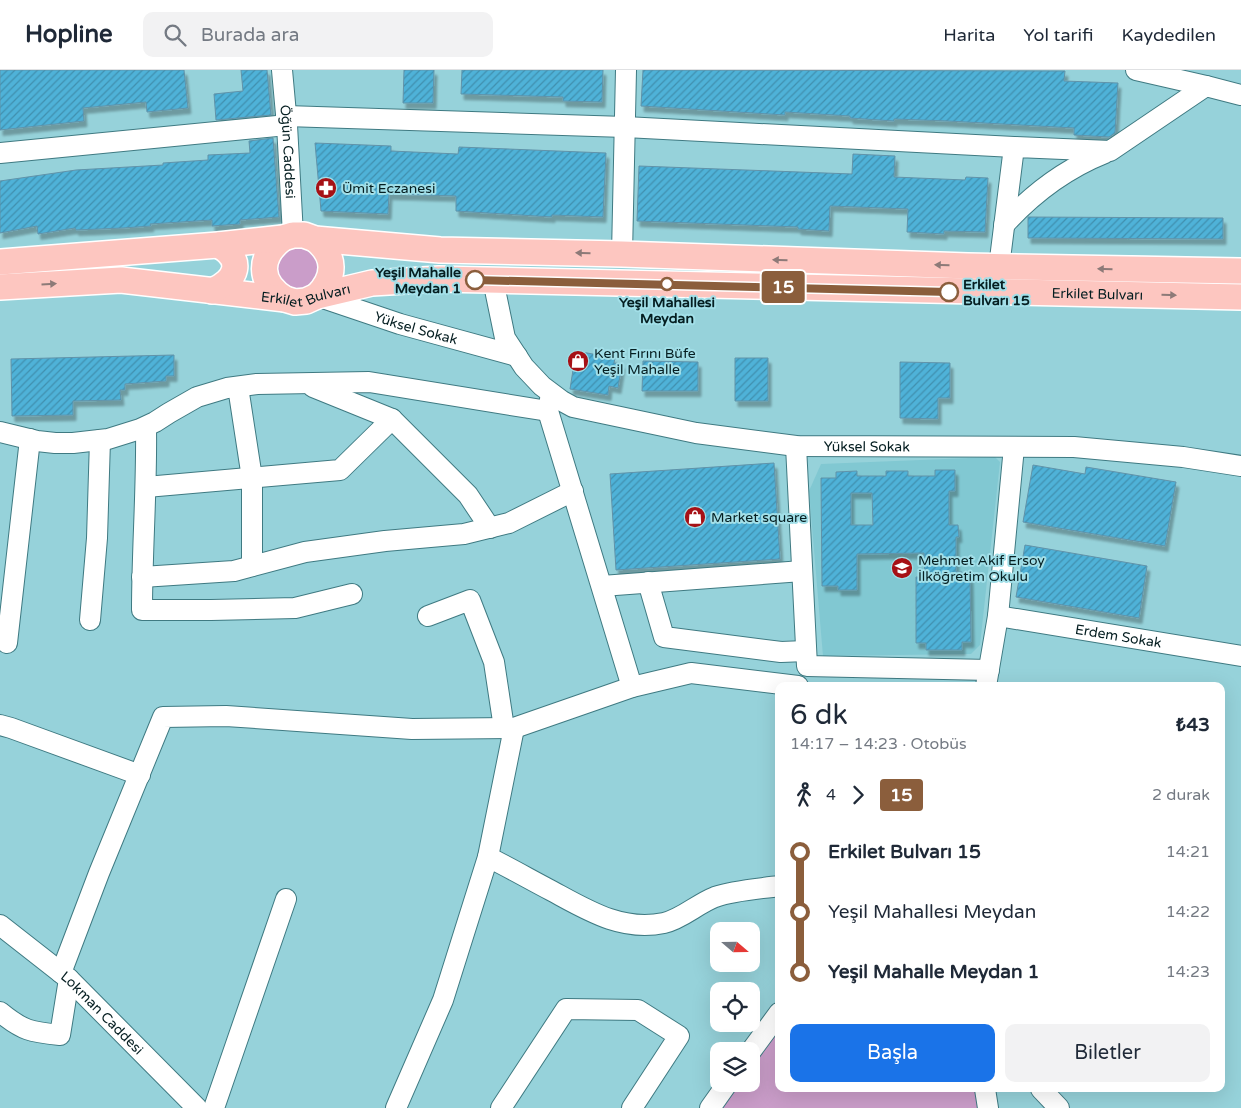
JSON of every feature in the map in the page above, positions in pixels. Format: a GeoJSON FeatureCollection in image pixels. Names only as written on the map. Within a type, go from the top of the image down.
{"type":"FeatureCollection","features":[{"type":"Feature","properties":{"kind":"main road","name":"Erkilet Bulvarı"},"geometry":{"type":"LineString","coordinates":[[0,262],[297,237],[440,250],[622,254],[999,267],[1241,271]]}},
{"type":"Feature","properties":{"kind":"main road"},"geometry":{"type":"LineString","coordinates":[[285,299],[269,285],[265,275],[265,264],[268,253],[274,244],[297,237],[324,246],[329,256],[330,278],[325,288],[317,296]]}},
{"type":"Feature","properties":{"kind":"main road"},"geometry":{"type":"LineString","coordinates":[[212,291],[226,284],[231,279],[235,266],[233,257],[228,250],[218,245]]}},
{"type":"Feature","properties":{"kind":"main road","name":"Erkilet Bulvarı"},"geometry":{"type":"LineString","coordinates":[[0,287],[121,280],[301,301],[372,284],[440,279],[1241,298]]}},
{"type":"Feature","properties":{"kind":"street","name":"Öğün Caddesi"},"geometry":{"type":"LineString","coordinates":[[282,70],[297,237]]}},
{"type":"Feature","properties":{"kind":"street"},"geometry":{"type":"LineString","coordinates":[[622,254],[626,70]]}},
{"type":"Feature","properties":{"kind":"street"},"geometry":{"type":"LineString","coordinates":[[1136,70],[1178,74],[1206,86],[1241,95]]}},
{"type":"Feature","properties":{"kind":"street"},"geometry":{"type":"LineString","coordinates":[[1004,225],[1032,196],[1048,184],[1081,164],[1110,151],[1206,86]]}},
{"type":"Feature","properties":{"kind":"street"},"geometry":{"type":"LineString","coordinates":[[0,153],[287,121],[625,127],[1110,151]]}},
{"type":"Feature","properties":{"kind":"street"},"geometry":{"type":"LineString","coordinates":[[999,267],[1014,147]]}},
{"type":"Feature","properties":{"kind":"street"},"geometry":{"type":"LineString","coordinates":[[440,279],[475,290],[483,298],[505,338]]}},
{"type":"Feature","properties":{"kind":"street","name":"Yüksel Sokak"},"geometry":{"type":"LineString","coordinates":[[492,280],[505,338],[550,402],[696,433],[796,446],[1074,447],[1183,457],[1241,466]]}},
{"type":"Feature","properties":{"kind":"street","name":"Yüksel Sokak"},"geometry":{"type":"LineString","coordinates":[[317,296],[400,324],[517,356]]}},
{"type":"Feature","properties":{"kind":"street"},"geometry":{"type":"LineString","coordinates":[[0,432],[30,439],[73,443],[100,440],[124,435],[146,427],[197,397],[219,390],[258,384],[369,382],[550,402],[573,491],[632,687]]}},
{"type":"Feature","properties":{"kind":"street"},"geometry":{"type":"LineString","coordinates":[[304,384],[392,419],[468,495],[490,528]]}},
{"type":"Feature","properties":{"kind":"street"},"geometry":{"type":"LineString","coordinates":[[238,387],[252,478],[252,566]]}},
{"type":"Feature","properties":{"kind":"street"},"geometry":{"type":"LineString","coordinates":[[146,487],[340,470],[392,419]]}},
{"type":"Feature","properties":{"kind":"street"},"geometry":{"type":"LineString","coordinates":[[146,427],[142,610],[295,608],[352,594]]}},
{"type":"Feature","properties":{"kind":"street"},"geometry":{"type":"LineString","coordinates":[[7,643],[30,439]]}},
{"type":"Feature","properties":{"kind":"street"},"geometry":{"type":"LineString","coordinates":[[90,620],[97,538],[100,440]]}},
{"type":"Feature","properties":{"kind":"street"},"geometry":{"type":"LineString","coordinates":[[796,446],[807,666],[988,678],[998,616],[1014,447]]}},
{"type":"Feature","properties":{"kind":"street"},"geometry":{"type":"LineString","coordinates":[[142,577],[234,571],[305,552],[385,541],[464,534],[509,524],[573,491]]}},
{"type":"Feature","properties":{"kind":"street"},"geometry":{"type":"LineString","coordinates":[[602,586],[802,571]]}},
{"type":"Feature","properties":{"kind":"street"},"geometry":{"type":"LineString","coordinates":[[648,582],[664,637],[782,652],[806,651]]}},
{"type":"Feature","properties":{"kind":"street"},"geometry":{"type":"LineString","coordinates":[[402,1106],[443,1000],[488,857],[509,728],[494,662],[470,600],[428,616]]}},
{"type":"Feature","properties":{"kind":"street","name":"Erdem Sokak"},"geometry":{"type":"LineString","coordinates":[[998,616],[1241,656]]}},
{"type":"Feature","properties":{"kind":"street"},"geometry":{"type":"LineString","coordinates":[[0,1012],[17,1025],[29,1031],[60,1035],[65,976],[99,873],[163,717],[226,716],[412,729],[509,728],[632,687],[692,673],[775,683]]}},
{"type":"Feature","properties":{"kind":"street"},"geometry":{"type":"LineString","coordinates":[[0,725],[140,775]]}},
{"type":"Feature","properties":{"kind":"street"},"geometry":{"type":"LineString","coordinates":[[488,857],[594,914],[628,924],[662,923],[678,917],[699,904],[725,894],[775,887]]}},
{"type":"Feature","properties":{"kind":"street"},"geometry":{"type":"LineString","coordinates":[[214,1108],[286,899]]}},
{"type":"Feature","properties":{"kind":"street","name":"Lokman Caddesi"},"geometry":{"type":"LineString","coordinates":[[0,926],[65,976],[197,1108]]}},
{"type":"Feature","properties":{"kind":"street"},"geometry":{"type":"LineString","coordinates":[[500,1108],[566,1009],[638,1010],[679,1036],[632,1108]]}},
{"type":"Feature","properties":{"kind":"street"},"geometry":{"type":"LineString","coordinates":[[758,1042],[775,1018]]}},
{"type":"Feature","properties":{"kind":"street"},"geometry":{"type":"LineString","coordinates":[[710,1108],[721,1092]]}},
{"type":"Feature","properties":{"kind":"street"},"geometry":{"type":"LineString","coordinates":[[985,1092],[988,1108]]}},
{"type":"Feature","properties":{"kind":"street"},"geometry":{"type":"LineString","coordinates":[[1044,1092],[1059,1108]]}},
{"type":"Feature","properties":{"kind":"shaded area"},"geometry":{"type":"Polygon","coordinates":[[[301,243],[320,257],[319,281],[298,293],[276,282],[274,256],[301,243]]]}},
{"type":"Feature","properties":{"kind":"shaded area","name":"Mehmet Akif Ersoy İlköğretim Okulu"},"geometry":{"type":"Polygon","coordinates":[[[995,457],[1000,462],[980,645],[971,654],[823,656],[809,491],[821,464],[995,457]]]}},
{"type":"Feature","properties":{"kind":"shaded area"},"geometry":{"type":"Polygon","coordinates":[[[775,1027],[775,1092],[980,1092],[983,1108],[718,1108],[729,1092],[760,1092],[760,1047],[775,1027]]]}},
{"type":"Feature","properties":{"kind":"building"},"geometry":{"type":"Polygon","coordinates":[[[0,70],[184,70],[188,108],[147,112],[146,102],[83,108],[84,121],[0,130],[0,70]]]}},
{"type":"Feature","properties":{"kind":"building"},"geometry":{"type":"Polygon","coordinates":[[[241,70],[267,70],[271,115],[216,120],[214,94],[243,91],[241,70]]]}},
{"type":"Feature","properties":{"kind":"building"},"geometry":{"type":"Polygon","coordinates":[[[404,70],[434,70],[433,103],[403,103],[404,70]]]}},
{"type":"Feature","properties":{"kind":"building"},"geometry":{"type":"Polygon","coordinates":[[[462,70],[603,70],[602,102],[563,101],[563,97],[461,94],[462,70]]]}},
{"type":"Feature","properties":{"kind":"building"},"geometry":{"type":"Polygon","coordinates":[[[643,70],[1065,71],[1064,81],[1118,83],[1115,133],[1109,137],[1074,135],[1074,128],[948,121],[894,119],[894,121],[785,112],[785,115],[641,106],[643,70]]]}},
{"type":"Feature","properties":{"kind":"building"},"geometry":{"type":"Polygon","coordinates":[[[273,138],[279,217],[240,220],[240,224],[212,226],[212,220],[150,224],[151,226],[123,228],[76,230],[75,228],[38,234],[37,226],[0,233],[0,181],[76,170],[163,165],[163,163],[208,160],[208,155],[250,153],[249,141],[273,138]]]}},
{"type":"Feature","properties":{"kind":"building"},"geometry":{"type":"Polygon","coordinates":[[[315,143],[391,146],[391,151],[458,154],[459,147],[606,153],[603,217],[552,215],[552,217],[456,211],[456,196],[389,194],[388,214],[321,211],[315,143]]]}},
{"type":"Feature","properties":{"kind":"building"},"geometry":{"type":"Polygon","coordinates":[[[853,154],[895,156],[894,177],[965,180],[966,177],[988,178],[985,232],[944,231],[944,234],[907,232],[908,209],[830,206],[829,231],[798,229],[798,227],[637,221],[639,166],[852,174],[853,154]]]}},
{"type":"Feature","properties":{"kind":"building"},"geometry":{"type":"Polygon","coordinates":[[[1028,217],[1223,218],[1223,239],[1028,238],[1028,217]]]}},
{"type":"Feature","properties":{"kind":"building"},"geometry":{"type":"Polygon","coordinates":[[[576,351],[615,358],[614,363],[622,364],[618,388],[609,386],[608,395],[570,389],[576,351]]]}},
{"type":"Feature","properties":{"kind":"building"},"geometry":{"type":"Polygon","coordinates":[[[174,355],[174,376],[166,376],[166,381],[125,384],[125,390],[120,390],[121,400],[73,401],[73,415],[12,416],[11,359],[174,355]]]}},
{"type":"Feature","properties":{"kind":"building"},"geometry":{"type":"Polygon","coordinates":[[[735,358],[768,358],[768,401],[735,401],[735,358]]]}},
{"type":"Feature","properties":{"kind":"building"},"geometry":{"type":"Polygon","coordinates":[[[643,361],[698,362],[698,391],[642,391],[643,361]]]}},
{"type":"Feature","properties":{"kind":"building"},"geometry":{"type":"Polygon","coordinates":[[[900,362],[950,363],[950,398],[938,398],[938,419],[900,418],[900,362]]]}},
{"type":"Feature","properties":{"kind":"building","name":"Market square"},"geometry":{"type":"Polygon","coordinates":[[[774,463],[780,559],[616,570],[610,474],[774,463]]]}},
{"type":"Feature","properties":{"kind":"building"},"geometry":{"type":"Polygon","coordinates":[[[1033,465],[1085,474],[1086,467],[1176,482],[1165,546],[1023,522],[1033,465]]]}},
{"type":"Feature","properties":{"kind":"building"},"geometry":{"type":"Polygon","coordinates":[[[935,470],[955,470],[955,491],[949,491],[949,525],[958,525],[959,537],[956,537],[956,572],[962,572],[961,577],[970,577],[971,642],[962,642],[962,650],[926,650],[926,643],[916,643],[916,577],[925,577],[924,553],[857,554],[857,590],[838,590],[838,586],[822,586],[821,478],[836,478],[836,472],[857,471],[857,476],[886,476],[886,471],[908,471],[908,476],[935,476],[935,470]],[[851,493],[851,525],[873,525],[872,493],[851,493]]]}},
{"type":"Feature","properties":{"kind":"building"},"geometry":{"type":"Polygon","coordinates":[[[1025,545],[1147,566],[1139,618],[1016,597],[1025,545]]]}},
{"type":"Feature","properties":{"kind":"bus line","name":"15"},"geometry":{"type":"LineString","coordinates":[[475,280],[949,292]]}},
{"type":"Feature","properties":{"kind":"place","name":"Ümit Eczanesi"},"geometry":{"type":"Point","coordinates":[326,188]}},
{"type":"Feature","properties":{"kind":"place","name":"Yeşil Mahalle Meydan 1"},"geometry":{"type":"Point","coordinates":[475,280]}},
{"type":"Feature","properties":{"kind":"place","name":"Yeşil Mahallesi Meydan"},"geometry":{"type":"Point","coordinates":[667,284]}},
{"type":"Feature","properties":{"kind":"place","name":"Erkilet Bulvarı 15"},"geometry":{"type":"Point","coordinates":[949,292]}},
{"type":"Feature","properties":{"kind":"place","name":"Kent Fırını Büfe Yeşil Mahalle"},"geometry":{"type":"Point","coordinates":[578,361]}},
{"type":"Feature","properties":{"kind":"place","name":"Market square"},"geometry":{"type":"Point","coordinates":[695,517]}},
{"type":"Feature","properties":{"kind":"place","name":"Mehmet Akif Ersoy İlköğretim Okulu"},"geometry":{"type":"Point","coordinates":[902,568]}}]}
